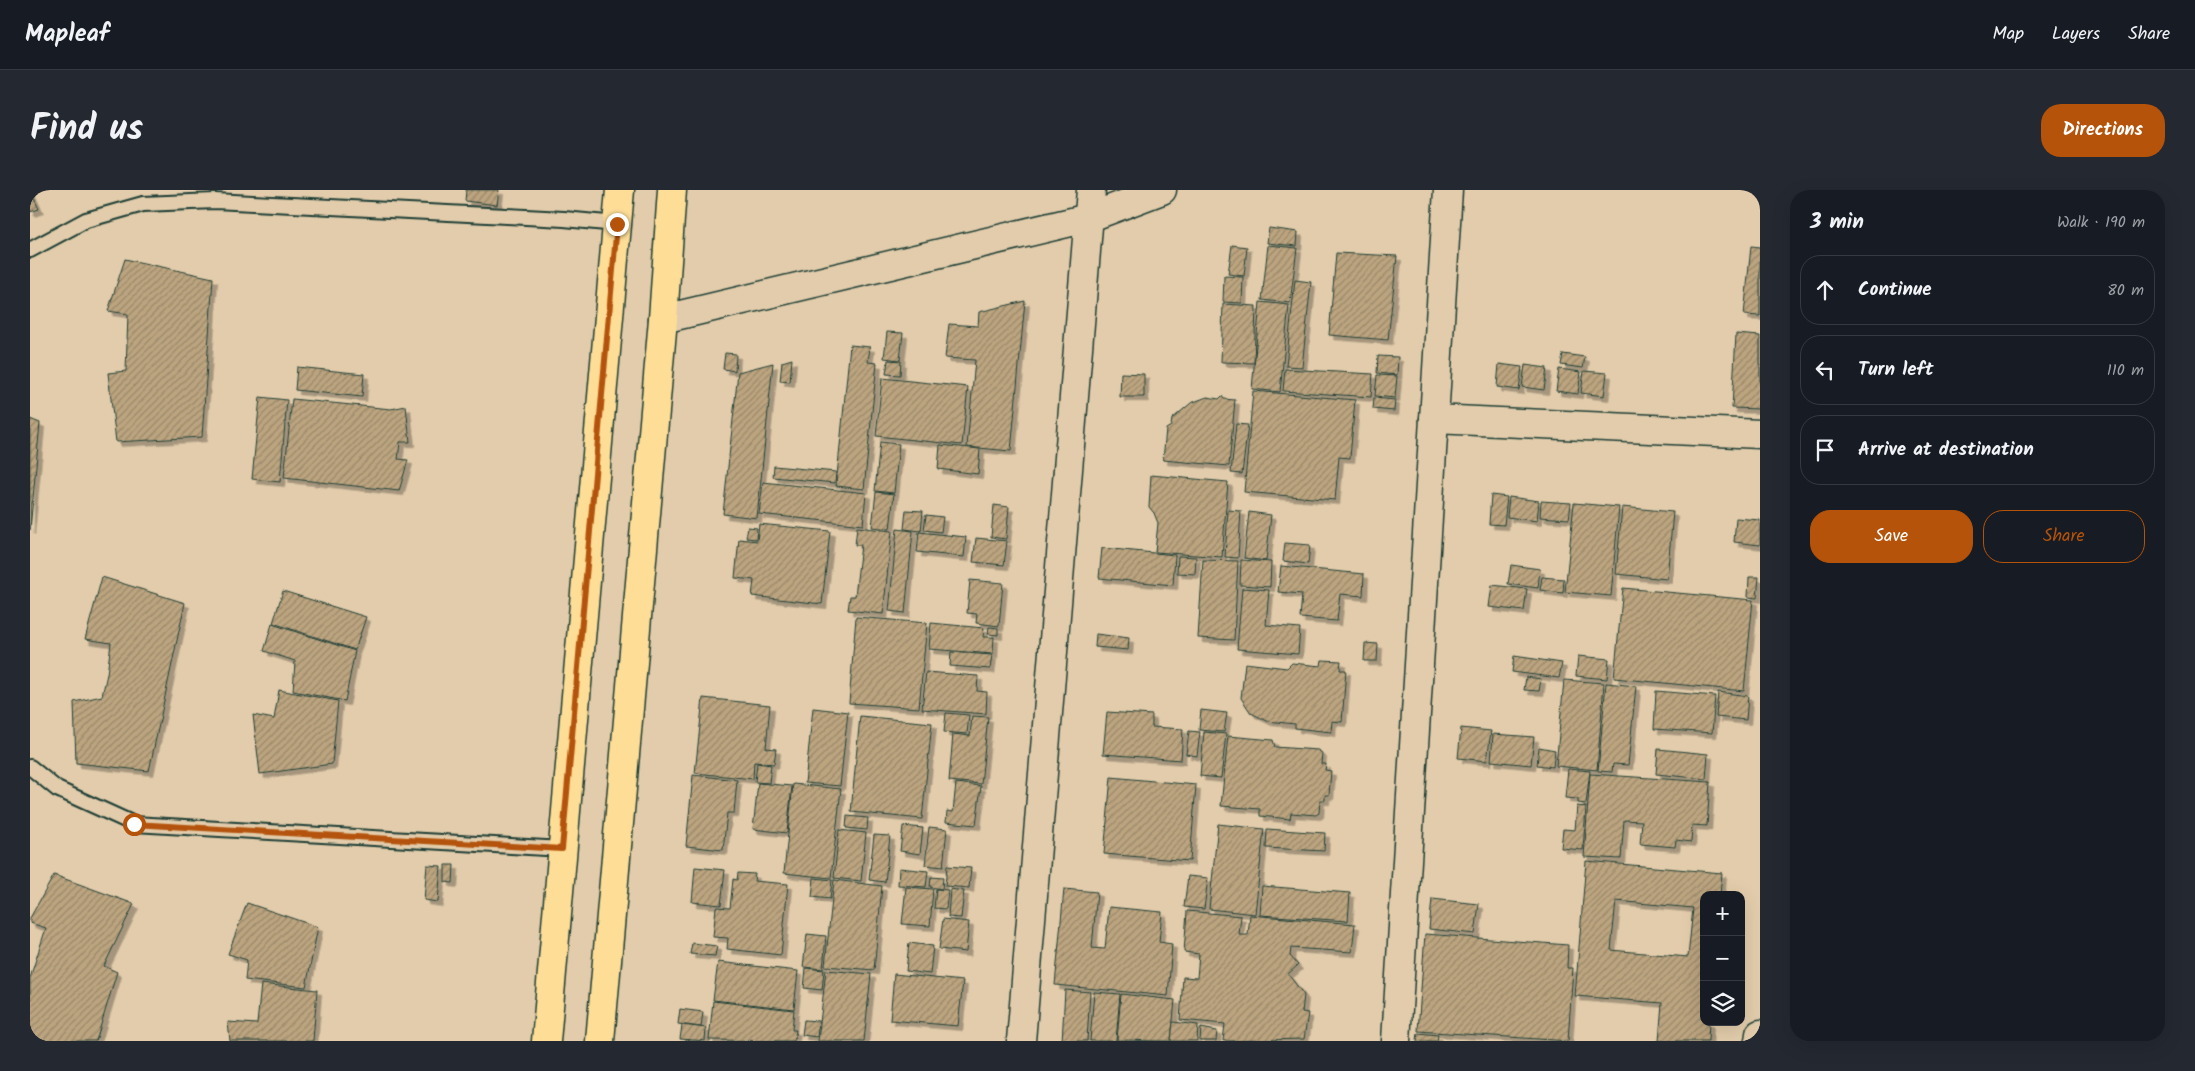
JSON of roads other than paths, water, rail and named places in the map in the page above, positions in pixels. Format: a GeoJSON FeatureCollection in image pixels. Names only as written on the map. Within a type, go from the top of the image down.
{"type":"FeatureCollection","features":[{"type":"Feature","properties":{"kind":"main road"},"geometry":{"type":"LineString","coordinates":[[546,1041],[620,190]]}},
{"type":"Feature","properties":{"kind":"main road"},"geometry":{"type":"LineString","coordinates":[[600,1041],[663,319],[672,190]]}},
{"type":"Feature","properties":{"kind":"street"},"geometry":{"type":"LineString","coordinates":[[1021,1041],[1091,190]]}},
{"type":"Feature","properties":{"kind":"street"},"geometry":{"type":"LineString","coordinates":[[663,319],[1088,218],[1162,190]]}},
{"type":"Feature","properties":{"kind":"street"},"geometry":{"type":"LineString","coordinates":[[1396,1041],[1448,190]]}},
{"type":"Feature","properties":{"kind":"street"},"geometry":{"type":"LineString","coordinates":[[1434,419],[1760,434]]}},
{"type":"Feature","properties":{"kind":"street"},"geometry":{"type":"LineString","coordinates":[[1760,1034],[1760,1041]]}},
{"type":"Feature","properties":{"kind":"lane"},"geometry":{"type":"LineString","coordinates":[[30,250],[86,220],[143,204],[215,201],[564,219],[617,224]]}},
{"type":"Feature","properties":{"kind":"lane"},"geometry":{"type":"LineString","coordinates":[[30,767],[57,790],[134,824],[562,849]]}}]}
